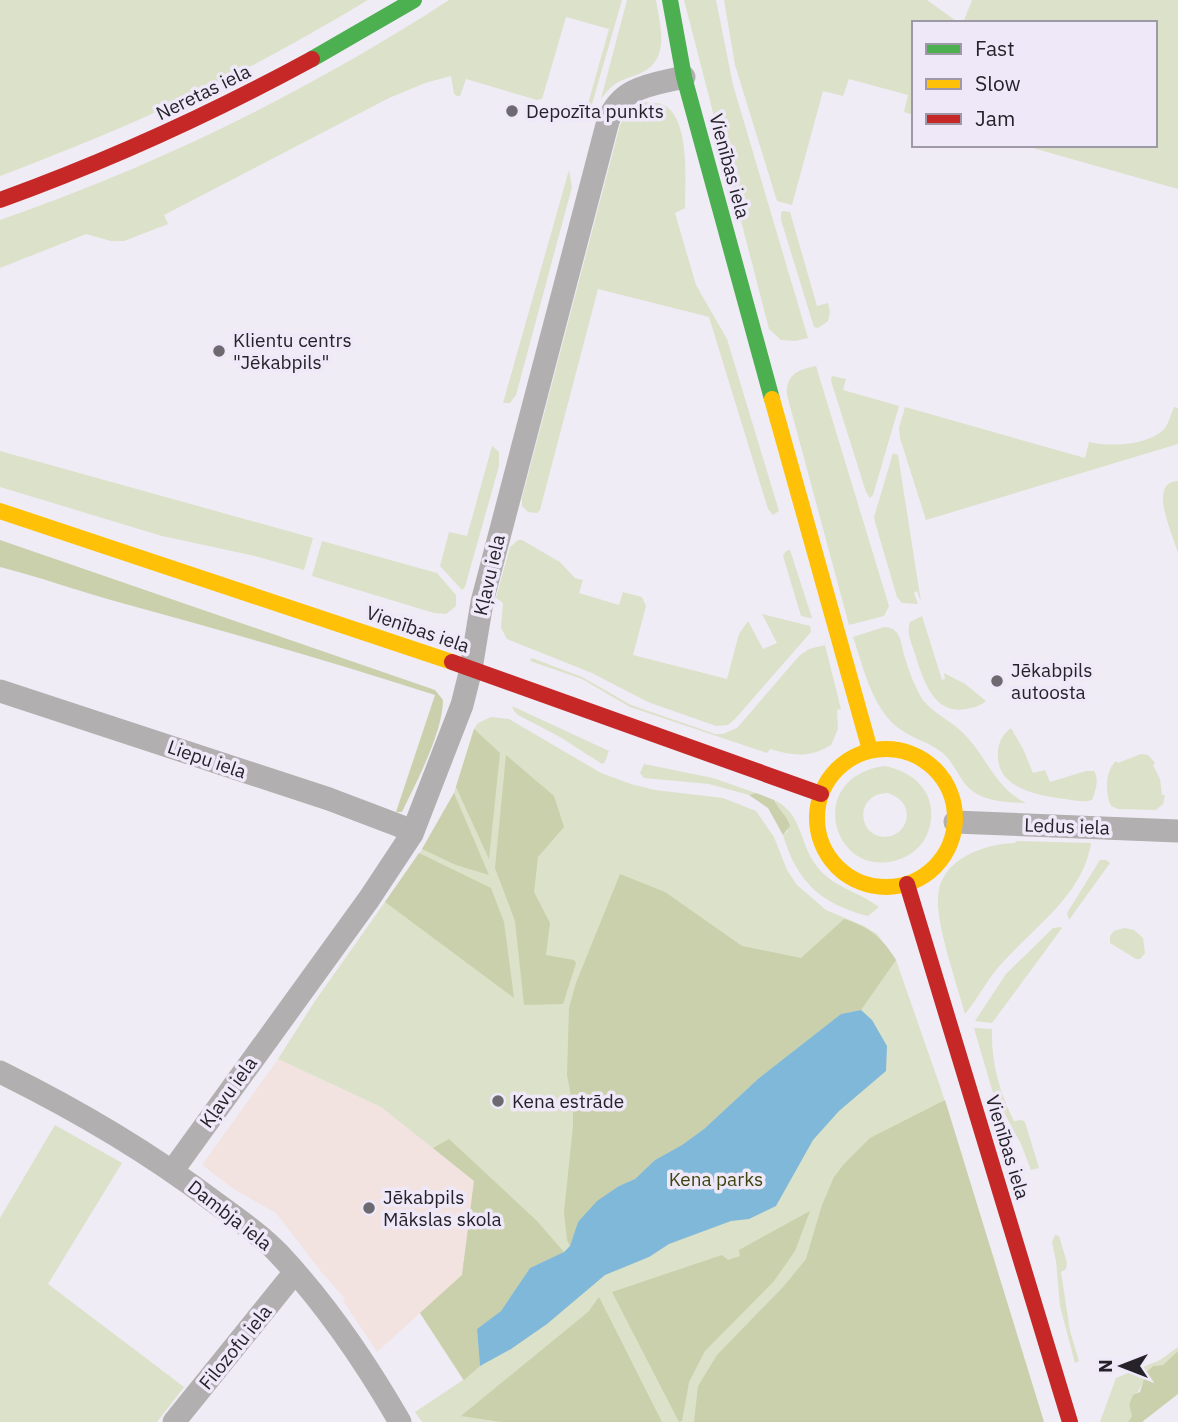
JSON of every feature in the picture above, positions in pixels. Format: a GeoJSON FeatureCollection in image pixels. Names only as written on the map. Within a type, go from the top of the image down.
{"type":"FeatureCollection","features":[{"type":"Feature","properties":{"kind":"main road","name":"Neretas iela"},"geometry":{"type":"LineString","coordinates":[[0,201],[112,158],[197,120],[278,79],[414,0]]}},
{"type":"Feature","properties":{"kind":"main road"},"geometry":{"type":"LineString","coordinates":[[670,0],[684,77]]}},
{"type":"Feature","properties":{"kind":"main road","name":"Vienības iela"},"geometry":{"type":"LineString","coordinates":[[684,77],[870,750]]}},
{"type":"Feature","properties":{"kind":"main road","name":"Vienības iela"},"geometry":{"type":"LineString","coordinates":[[0,511],[471,669],[821,794]]}},
{"type":"Feature","properties":{"kind":"main road"},"geometry":{"type":"LineString","coordinates":[[896,749],[920,757],[940,774],[952,796],[955,822],[953,838],[941,860],[922,877],[907,884],[882,887],[857,881],[836,866],[822,845],[817,820],[821,794],[832,774],[849,759],[870,750],[896,749]]}},
{"type":"Feature","properties":{"kind":"main road","name":"Vienības iela"},"geometry":{"type":"LineString","coordinates":[[907,884],[1070,1422]]}},
{"type":"Feature","properties":{"kind":"street","name":"Kļavu iela"},"geometry":{"type":"LineString","coordinates":[[173,1170],[369,899],[412,834],[462,705],[482,601],[608,121],[615,106],[627,95],[684,77]]}},
{"type":"Feature","properties":{"kind":"street","name":"Liepu iela"},"geometry":{"type":"LineString","coordinates":[[0,691],[329,799],[400,826],[412,834]]}},
{"type":"Feature","properties":{"kind":"street","name":"Ledus iela"},"geometry":{"type":"LineString","coordinates":[[955,822],[1178,831]]}},
{"type":"Feature","properties":{"kind":"street","name":"Dambja iela"},"geometry":{"type":"LineString","coordinates":[[0,1072],[173,1170],[258,1235],[295,1272],[331,1315],[400,1422]]}},
{"type":"Feature","properties":{"kind":"street","name":"Filozofu iela"},"geometry":{"type":"LineString","coordinates":[[174,1422],[295,1272]]}},
{"type":"Feature","properties":{"kind":"shaded area","name":"Jēkabpils Mākslas skola"},"geometry":{"type":"Polygon","coordinates":[[[278,1059],[381,1107],[474,1181],[462,1275],[377,1352],[343,1301],[345,1299],[276,1213],[235,1190],[202,1165],[278,1059]]]}},
{"type":"Feature","properties":{"kind":"green space"},"geometry":{"type":"Polygon","coordinates":[[[0,0],[368,0],[287,47],[203,90],[103,135],[0,176],[0,0]]]}},
{"type":"Feature","properties":{"kind":"green space"},"geometry":{"type":"Polygon","coordinates":[[[449,0],[622,0],[590,111],[584,118],[609,29],[566,17],[542,99],[537,100],[466,79],[460,96],[457,96],[454,94],[451,76],[425,83],[389,98],[164,215],[168,224],[124,241],[111,241],[86,234],[0,268],[0,220],[117,175],[231,124],[342,65],[449,0]]]}},
{"type":"Feature","properties":{"kind":"green space"},"geometry":{"type":"Polygon","coordinates":[[[627,0],[656,0],[661,31],[660,51],[650,67],[615,85],[601,99],[627,0]]]}},
{"type":"Feature","properties":{"kind":"green space"},"geometry":{"type":"Polygon","coordinates":[[[684,0],[716,0],[733,85],[808,338],[781,340],[769,329],[684,0]]]}},
{"type":"Feature","properties":{"kind":"green space"},"geometry":{"type":"Polygon","coordinates":[[[724,0],[927,0],[956,21],[912,21],[912,114],[904,112],[908,95],[849,79],[843,96],[823,91],[792,205],[777,201],[735,65],[724,0]]]}},
{"type":"Feature","properties":{"kind":"green space"},"geometry":{"type":"Polygon","coordinates":[[[972,0],[1178,0],[1178,189],[1029,147],[1157,147],[1157,21],[964,21],[972,0]]]}},
{"type":"Feature","properties":{"kind":"green space"},"geometry":{"type":"Polygon","coordinates":[[[645,102],[659,103],[667,107],[680,126],[685,154],[685,208],[675,213],[696,285],[727,339],[779,511],[773,515],[768,509],[709,317],[598,289],[540,510],[537,513],[528,512],[522,506],[620,125],[630,110],[645,102]]]}},
{"type":"Feature","properties":{"kind":"green space"},"geometry":{"type":"Polygon","coordinates":[[[569,170],[572,187],[516,395],[510,403],[503,403],[569,170]]]}},
{"type":"Feature","properties":{"kind":"green space"},"geometry":{"type":"Polygon","coordinates":[[[783,211],[790,212],[817,306],[828,303],[828,321],[818,328],[814,327],[781,220],[783,211]]]}},
{"type":"Feature","properties":{"kind":"green space"},"geometry":{"type":"Polygon","coordinates":[[[816,366],[889,606],[884,616],[849,625],[787,395],[788,382],[794,374],[816,366]]]}},
{"type":"Feature","properties":{"kind":"green space"},"geometry":{"type":"Polygon","coordinates":[[[832,376],[846,379],[843,390],[899,406],[870,498],[831,381],[832,376]]]}},
{"type":"Feature","properties":{"kind":"green space"},"geometry":{"type":"Polygon","coordinates":[[[905,407],[1085,458],[1089,442],[1129,444],[1158,434],[1165,428],[1174,407],[1178,408],[1178,444],[926,520],[900,438],[899,428],[905,407]]]}},
{"type":"Feature","properties":{"kind":"green space"},"geometry":{"type":"Polygon","coordinates":[[[492,446],[499,452],[499,466],[462,590],[440,566],[449,532],[467,536],[492,446]]]}},
{"type":"Feature","properties":{"kind":"green space"},"geometry":{"type":"Polygon","coordinates":[[[0,451],[313,538],[304,570],[255,556],[162,536],[0,487],[0,451]]]}},
{"type":"Feature","properties":{"kind":"green space"},"geometry":{"type":"Polygon","coordinates":[[[893,453],[898,455],[921,602],[917,591],[914,593],[918,604],[902,603],[897,597],[874,517],[893,453]]]}},
{"type":"Feature","properties":{"kind":"green space"},"geometry":{"type":"Polygon","coordinates":[[[1178,481],[1178,553],[1164,511],[1163,499],[1164,490],[1169,484],[1178,481]]]}},
{"type":"Feature","properties":{"kind":"green space"},"geometry":{"type":"Polygon","coordinates":[[[0,540],[435,690],[443,700],[439,727],[402,812],[396,812],[435,695],[317,658],[0,567],[0,540]]]}},
{"type":"Feature","properties":{"kind":"green space"},"geometry":{"type":"Polygon","coordinates":[[[518,540],[560,562],[575,578],[583,580],[579,593],[619,605],[623,592],[642,597],[646,606],[633,655],[727,679],[739,634],[748,621],[763,649],[777,643],[762,614],[810,626],[811,632],[735,719],[728,725],[716,726],[648,702],[592,673],[507,639],[501,628],[503,603],[496,598],[510,547],[518,540]]]}},
{"type":"Feature","properties":{"kind":"green space"},"geometry":{"type":"Polygon","coordinates":[[[322,541],[437,573],[456,595],[456,606],[446,614],[434,613],[312,576],[322,541]]]}},
{"type":"Feature","properties":{"kind":"green space"},"geometry":{"type":"Polygon","coordinates":[[[790,550],[812,618],[801,616],[783,556],[790,550]]]}},
{"type":"Feature","properties":{"kind":"green space"},"geometry":{"type":"Polygon","coordinates":[[[922,616],[942,680],[945,679],[944,673],[965,684],[986,701],[984,703],[971,708],[955,709],[937,701],[931,693],[909,634],[910,622],[922,616]]]}},
{"type":"Feature","properties":{"kind":"green space"},"geometry":{"type":"Polygon","coordinates":[[[884,627],[897,632],[910,673],[923,700],[970,740],[998,780],[1026,803],[994,800],[972,791],[944,754],[903,731],[888,719],[869,685],[853,637],[884,627]]]}},
{"type":"Feature","properties":{"kind":"green space"},"geometry":{"type":"Polygon","coordinates":[[[825,645],[841,709],[837,710],[838,729],[831,745],[816,752],[801,754],[770,749],[767,753],[630,707],[582,679],[530,661],[532,658],[582,677],[631,705],[715,734],[723,734],[737,728],[799,656],[809,649],[825,645]]]}},
{"type":"Feature","properties":{"kind":"green space"},"geometry":{"type":"Polygon","coordinates":[[[512,706],[609,751],[605,762],[602,764],[560,737],[518,715],[512,706]]]}},
{"type":"Feature","properties":{"kind":"green space","name":"Kena parks"},"geometry":{"type":"Polygon","coordinates":[[[491,717],[509,719],[601,773],[631,784],[655,790],[723,798],[756,811],[774,837],[787,870],[797,885],[826,910],[877,934],[896,960],[941,1089],[1044,1422],[422,1422],[415,1412],[463,1380],[420,1313],[462,1275],[474,1181],[381,1107],[278,1059],[315,1001],[421,851],[454,793],[474,729],[478,723],[491,717]]]}},
{"type":"Feature","properties":{"kind":"green space"},"geometry":{"type":"Polygon","coordinates":[[[1011,728],[1033,773],[1045,770],[1050,782],[1094,771],[1096,785],[1092,800],[1079,801],[1043,795],[1010,782],[999,764],[998,751],[1002,738],[1011,728]]]}},
{"type":"Feature","properties":{"kind":"green space"},"geometry":{"type":"Polygon","coordinates":[[[474,729],[500,753],[489,859],[456,787],[474,729]]]}},
{"type":"Feature","properties":{"kind":"green space"},"geometry":{"type":"Polygon","coordinates":[[[1141,754],[1148,755],[1155,763],[1153,765],[1160,779],[1162,795],[1165,795],[1163,804],[1156,810],[1118,809],[1111,806],[1107,782],[1112,765],[1116,761],[1118,763],[1141,754]]]}},
{"type":"Feature","properties":{"kind":"green space"},"geometry":{"type":"Polygon","coordinates":[[[506,755],[554,796],[564,827],[538,857],[534,892],[550,923],[546,955],[574,960],[576,963],[563,1004],[524,1005],[515,921],[495,868],[506,755]]]}},
{"type":"Feature","properties":{"kind":"green space"},"geometry":{"type":"Polygon","coordinates":[[[644,764],[713,778],[756,793],[749,795],[709,784],[644,778],[640,773],[644,764]]]}},
{"type":"Feature","properties":{"kind":"green space"},"geometry":{"type":"Polygon","coordinates":[[[885,766],[907,774],[923,788],[931,808],[931,819],[926,837],[912,853],[897,860],[875,862],[857,855],[843,842],[836,825],[836,806],[843,788],[859,774],[885,766]],[[892,794],[876,796],[864,809],[863,818],[872,833],[891,836],[902,828],[906,821],[905,807],[900,799],[892,794]]]}},
{"type":"Feature","properties":{"kind":"green space"},"geometry":{"type":"Polygon","coordinates":[[[454,793],[489,875],[456,865],[422,849],[454,793]]]}},
{"type":"Feature","properties":{"kind":"green space"},"geometry":{"type":"Polygon","coordinates":[[[756,793],[774,800],[787,819],[790,826],[783,835],[768,808],[749,795],[756,793]]]}},
{"type":"Feature","properties":{"kind":"green space"},"geometry":{"type":"Polygon","coordinates":[[[774,800],[790,812],[821,872],[879,907],[868,916],[837,905],[813,889],[789,851],[783,835],[788,831],[774,800]]]}},
{"type":"Feature","properties":{"kind":"green space"},"geometry":{"type":"Polygon","coordinates":[[[1016,841],[1091,843],[1086,862],[1066,896],[997,969],[965,1014],[940,923],[938,897],[941,884],[955,863],[966,856],[1016,841]]]}},
{"type":"Feature","properties":{"kind":"green space"},"geometry":{"type":"Polygon","coordinates":[[[419,853],[491,888],[504,922],[514,998],[385,902],[419,853]]]}},
{"type":"Feature","properties":{"kind":"green space"},"geometry":{"type":"Polygon","coordinates":[[[1100,860],[1110,863],[1069,920],[1067,913],[1100,860]]]}},
{"type":"Feature","properties":{"kind":"green space"},"geometry":{"type":"Polygon","coordinates":[[[620,874],[665,892],[742,946],[801,958],[844,919],[874,934],[896,960],[861,1010],[841,1014],[758,1079],[704,1129],[655,1160],[635,1179],[619,1186],[578,1222],[570,1246],[564,1212],[573,1126],[573,1106],[567,1075],[569,1008],[576,983],[620,874]]]}},
{"type":"Feature","properties":{"kind":"green space"},"geometry":{"type":"Polygon","coordinates":[[[1061,927],[992,1023],[975,1021],[1006,974],[1053,928],[1061,927]]]}},
{"type":"Feature","properties":{"kind":"green space"},"geometry":{"type":"Polygon","coordinates":[[[1124,928],[1134,930],[1143,938],[1145,953],[1140,959],[1110,943],[1110,936],[1114,931],[1124,928]]]}},
{"type":"Feature","properties":{"kind":"green space"},"geometry":{"type":"Polygon","coordinates":[[[974,1028],[992,1029],[993,1053],[1000,1088],[1014,1121],[1025,1122],[1039,1168],[1031,1170],[1021,1144],[992,1090],[974,1028]]]}},
{"type":"Feature","properties":{"kind":"green space"},"geometry":{"type":"Polygon","coordinates":[[[945,1100],[1044,1422],[694,1422],[698,1386],[717,1355],[784,1286],[806,1259],[822,1205],[834,1177],[844,1164],[870,1138],[945,1100]]]}},
{"type":"Feature","properties":{"kind":"green space"},"geometry":{"type":"Polygon","coordinates":[[[55,1125],[122,1163],[48,1284],[184,1387],[157,1422],[0,1422],[0,1218],[55,1125]]]}},
{"type":"Feature","properties":{"kind":"green space"},"geometry":{"type":"Polygon","coordinates":[[[449,1139],[536,1220],[564,1252],[530,1268],[501,1311],[477,1329],[480,1366],[464,1380],[420,1313],[462,1275],[474,1181],[433,1148],[449,1139]]]}},
{"type":"Feature","properties":{"kind":"green space"},"geometry":{"type":"Polygon","coordinates":[[[810,1211],[795,1251],[774,1281],[705,1351],[689,1382],[682,1421],[679,1422],[612,1292],[722,1255],[728,1260],[740,1256],[739,1250],[810,1211]]]}},
{"type":"Feature","properties":{"kind":"green space"},"geometry":{"type":"Polygon","coordinates":[[[1055,1235],[1059,1236],[1067,1263],[1066,1269],[1061,1272],[1070,1331],[1079,1361],[1075,1363],[1060,1306],[1052,1242],[1055,1235]]]}},
{"type":"Feature","properties":{"kind":"green space"},"geometry":{"type":"Polygon","coordinates":[[[599,1297],[662,1422],[501,1422],[461,1416],[588,1312],[599,1297]]]}},
{"type":"Feature","properties":{"kind":"green space"},"geometry":{"type":"Polygon","coordinates":[[[1178,1347],[1178,1351],[1163,1365],[1153,1366],[1129,1405],[1132,1416],[1128,1422],[1100,1422],[1116,1378],[1160,1360],[1178,1347]]]}},
{"type":"Feature","properties":{"kind":"green space"},"geometry":{"type":"Polygon","coordinates":[[[1178,1351],[1178,1394],[1142,1422],[1128,1422],[1132,1416],[1129,1405],[1133,1395],[1140,1392],[1146,1373],[1153,1366],[1163,1365],[1178,1351]]]}},
{"type":"Feature","properties":{"kind":"water"},"geometry":{"type":"Polygon","coordinates":[[[861,1010],[872,1020],[887,1046],[886,1071],[839,1111],[813,1140],[776,1206],[749,1219],[731,1221],[669,1244],[649,1257],[605,1275],[547,1324],[480,1366],[477,1329],[501,1311],[530,1268],[564,1252],[570,1246],[578,1222],[597,1201],[635,1179],[655,1160],[704,1129],[758,1079],[841,1014],[861,1010]]]}},
{"type":"Feature","properties":{"kind":"traffic: fast"},"geometry":{"type":"LineString","coordinates":[[312,59],[414,0]]}},
{"type":"Feature","properties":{"kind":"traffic: fast"},"geometry":{"type":"LineString","coordinates":[[670,0],[684,77],[772,399]]}},
{"type":"Feature","properties":{"kind":"traffic: slow"},"geometry":{"type":"LineString","coordinates":[[772,399],[870,750]]}},
{"type":"Feature","properties":{"kind":"traffic: slow"},"geometry":{"type":"LineString","coordinates":[[0,511],[452,662]]}},
{"type":"Feature","properties":{"kind":"traffic: slow"},"geometry":{"type":"LineString","coordinates":[[886,749],[912,754],[935,769],[950,792],[955,818],[950,844],[935,867],[912,882],[886,887],[860,882],[837,867],[822,844],[817,818],[822,792],[837,769],[860,754],[886,749]]}},
{"type":"Feature","properties":{"kind":"traffic: jam"},"geometry":{"type":"LineString","coordinates":[[0,200],[159,135],[312,59]]}},
{"type":"Feature","properties":{"kind":"traffic: jam"},"geometry":{"type":"LineString","coordinates":[[452,662],[821,794]]}},
{"type":"Feature","properties":{"kind":"traffic: jam"},"geometry":{"type":"LineString","coordinates":[[907,884],[1070,1422]]}},
{"type":"Feature","properties":{"kind":"place","name":"Depozīta punkts"},"geometry":{"type":"Point","coordinates":[512,111]}},
{"type":"Feature","properties":{"kind":"place","name":"Klientu centrs \"Jēkabpils\""},"geometry":{"type":"Point","coordinates":[219,351]}},
{"type":"Feature","properties":{"kind":"place","name":"Jēkabpils autoosta"},"geometry":{"type":"Point","coordinates":[997,681]}},
{"type":"Feature","properties":{"kind":"place","name":"Kena estrāde"},"geometry":{"type":"Point","coordinates":[498,1101]}},
{"type":"Feature","properties":{"kind":"place","name":"Jēkabpils Mākslas skola"},"geometry":{"type":"Point","coordinates":[369,1208]}}]}
